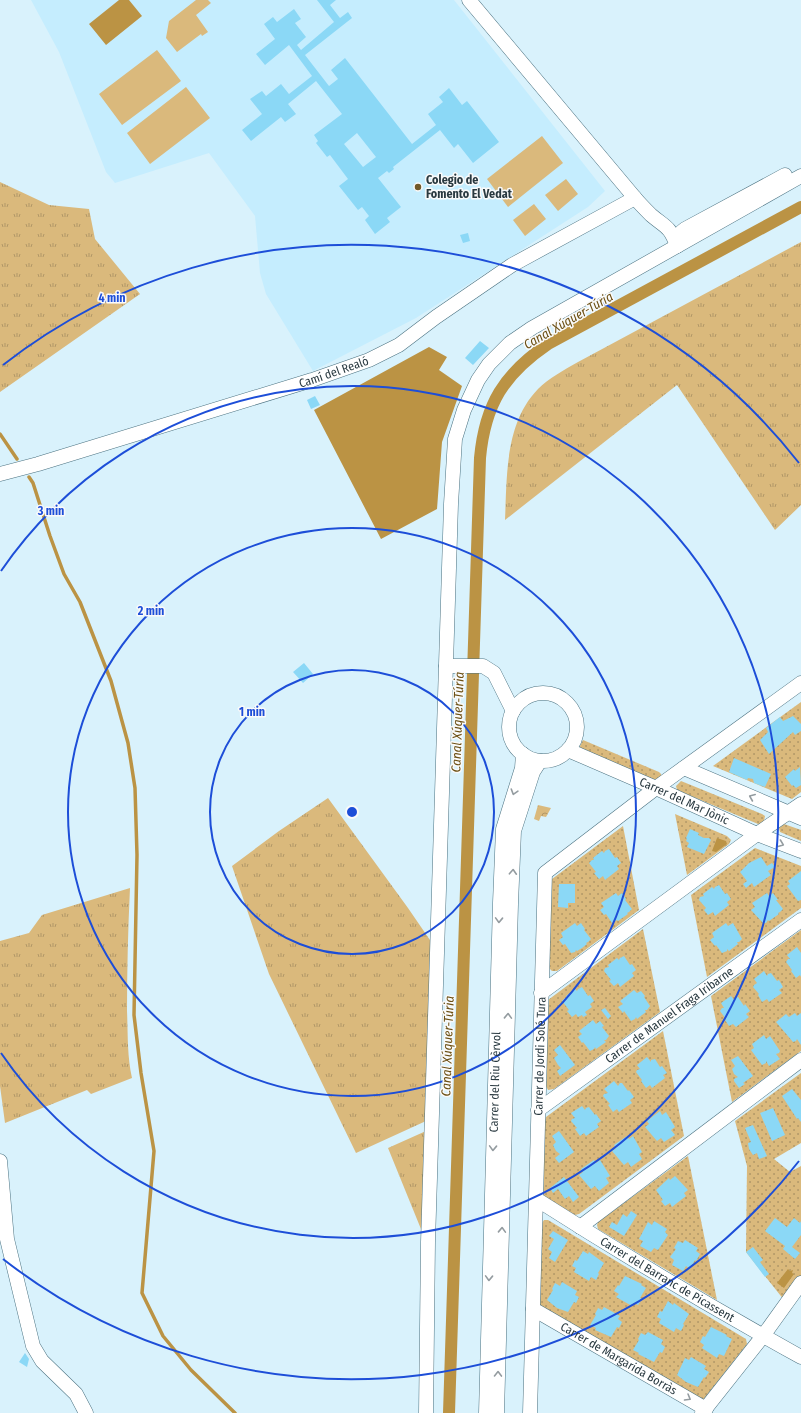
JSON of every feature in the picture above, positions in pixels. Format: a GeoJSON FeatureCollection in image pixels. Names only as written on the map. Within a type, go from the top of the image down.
{"type":"FeatureCollection","features":[{"type":"Feature","properties":{"kind":"street"},"geometry":{"type":"LineString","coordinates":[[469,0],[634,198],[651,215],[673,231],[685,229]]}},
{"type":"Feature","properties":{"kind":"street"},"geometry":{"type":"LineString","coordinates":[[677,246],[677,238],[685,229],[730,203],[801,167]]}},
{"type":"Feature","properties":{"kind":"street"},"geometry":{"type":"LineString","coordinates":[[426,1413],[428,1242],[451,666],[451,504],[455,439],[464,410],[478,380],[489,364],[510,343],[532,328],[801,176]]}},
{"type":"Feature","properties":{"kind":"street","name":"Camí del Realó"},"geometry":{"type":"LineString","coordinates":[[0,474],[38,464],[312,380],[369,360],[399,345],[436,316],[512,265],[634,198]]}},
{"type":"Feature","properties":{"kind":"street"},"geometry":{"type":"LineString","coordinates":[[667,227],[674,236],[677,246]]}},
{"type":"Feature","properties":{"kind":"street"},"geometry":{"type":"LineString","coordinates":[[451,666],[483,666],[494,673],[513,711]]}},
{"type":"Feature","properties":{"kind":"street","name":"Carrer de Jordi Solé Tura"},"geometry":{"type":"LineString","coordinates":[[530,1413],[545,874],[656,788],[801,683]]}},
{"type":"Feature","properties":{"kind":"street"},"geometry":{"type":"LineString","coordinates":[[541,693],[553,694],[563,699],[571,708],[576,718],[577,729],[574,740],[568,750],[560,756],[550,760],[531,758],[524,754],[514,743],[510,730],[510,720],[513,711],[520,702],[530,696],[541,693]]}},
{"type":"Feature","properties":{"kind":"street","name":"Carrer del Mar Jònic"},"geometry":{"type":"LineString","coordinates":[[568,750],[757,834],[801,851]]}},
{"type":"Feature","properties":{"kind":"street","name":"Carrer del Riu Cèrvol"},"geometry":{"type":"LineString","coordinates":[[486,1413],[499,925],[503,829],[522,768],[524,754]]}},
{"type":"Feature","properties":{"kind":"street","name":"Carrer del Riu Cèrvol"},"geometry":{"type":"LineString","coordinates":[[497,1413],[514,831],[533,772],[540,760]]}},
{"type":"Feature","properties":{"kind":"street"},"geometry":{"type":"LineString","coordinates":[[684,768],[795,815]]}},
{"type":"Feature","properties":{"kind":"street"},"geometry":{"type":"LineString","coordinates":[[541,993],[757,834],[795,815],[801,804]]}},
{"type":"Feature","properties":{"kind":"street","name":"Carrer de Manuel Fraga Iribarne"},"geometry":{"type":"LineString","coordinates":[[538,1110],[801,920]]}},
{"type":"Feature","properties":{"kind":"street"},"geometry":{"type":"LineString","coordinates":[[580,1227],[801,1060]]}},
{"type":"Feature","properties":{"kind":"street"},"geometry":{"type":"LineString","coordinates":[[0,1161],[6,1239],[32,1346],[42,1361],[76,1394],[86,1413]]}},
{"type":"Feature","properties":{"kind":"street","name":"Carrer del Barranc de Picassent"},"geometry":{"type":"LineString","coordinates":[[536,1199],[580,1227],[801,1357]]}},
{"type":"Feature","properties":{"kind":"street"},"geometry":{"type":"LineString","coordinates":[[704,1411],[763,1336],[801,1283]]}},
{"type":"Feature","properties":{"kind":"street","name":"Carrer de Margarida Borràs"},"geometry":{"type":"LineString","coordinates":[[533,1309],[704,1411]]}},
{"type":"Feature","properties":{"kind":"shaded area","name":"Colegio de Fomento El Vedat"},"geometry":{"type":"Polygon","coordinates":[[[31,0],[454,0],[605,191],[588,207],[416,318],[313,371],[266,294],[260,273],[255,216],[209,153],[115,183],[106,172],[59,52],[31,0]]]}},
{"type":"Feature","properties":{"kind":"shaded area"},"geometry":{"type":"Polygon","coordinates":[[[119,0],[129,0],[142,16],[106,45],[89,24],[119,0]]]}},
{"type":"Feature","properties":{"kind":"shaded area"},"geometry":{"type":"Polygon","coordinates":[[[429,347],[447,357],[439,370],[462,386],[442,442],[437,509],[381,539],[314,410],[429,347]]]}},
{"type":"Feature","properties":{"kind":"shaded area"},"geometry":{"type":"Polygon","coordinates":[[[717,838],[726,841],[727,844],[716,852],[712,851],[717,838]]]}},
{"type":"Feature","properties":{"kind":"shaded area"},"geometry":{"type":"Polygon","coordinates":[[[788,1269],[790,1271],[793,1270],[792,1273],[794,1274],[784,1288],[777,1283],[788,1269]]]}},
{"type":"Feature","properties":{"kind":"green space"},"geometry":{"type":"Polygon","coordinates":[[[196,0],[208,0],[211,3],[196,15],[208,32],[202,36],[201,34],[177,52],[166,38],[169,21],[196,0]]]}},
{"type":"Feature","properties":{"kind":"green space"},"geometry":{"type":"Polygon","coordinates":[[[157,50],[181,81],[122,125],[99,94],[157,50]]]}},
{"type":"Feature","properties":{"kind":"green space"},"geometry":{"type":"Polygon","coordinates":[[[186,87],[210,118],[150,164],[127,133],[186,87]]]}},
{"type":"Feature","properties":{"kind":"green space"},"geometry":{"type":"Polygon","coordinates":[[[542,136],[563,163],[508,207],[487,179],[542,136]]]}},
{"type":"Feature","properties":{"kind":"green space"},"geometry":{"type":"Polygon","coordinates":[[[566,179],[578,194],[558,211],[545,195],[566,179]]]}},
{"type":"Feature","properties":{"kind":"green space"},"geometry":{"type":"Polygon","coordinates":[[[0,182],[49,205],[89,209],[95,239],[140,294],[0,392],[0,182]]]}},
{"type":"Feature","properties":{"kind":"green space"},"geometry":{"type":"Polygon","coordinates":[[[534,204],[546,219],[525,236],[513,220],[534,204]]]}},
{"type":"Feature","properties":{"kind":"green space"},"geometry":{"type":"Polygon","coordinates":[[[801,242],[801,505],[775,530],[677,385],[505,520],[506,485],[510,450],[514,434],[519,417],[527,403],[542,385],[578,362],[801,242]]]}},
{"type":"Feature","properties":{"kind":"green space"},"geometry":{"type":"Polygon","coordinates":[[[801,702],[801,792],[792,799],[713,766],[801,702]]]}},
{"type":"Feature","properties":{"kind":"green space"},"geometry":{"type":"Polygon","coordinates":[[[583,740],[659,772],[662,778],[655,781],[578,750],[583,740]]]}},
{"type":"Feature","properties":{"kind":"green space"},"geometry":{"type":"Polygon","coordinates":[[[681,781],[762,814],[765,816],[764,821],[762,824],[758,824],[679,791],[677,790],[676,786],[681,781]]]}},
{"type":"Feature","properties":{"kind":"green space"},"geometry":{"type":"Polygon","coordinates":[[[328,798],[432,943],[426,1121],[356,1153],[269,974],[232,866],[279,831],[328,798]]]}},
{"type":"Feature","properties":{"kind":"green space"},"geometry":{"type":"Polygon","coordinates":[[[538,805],[551,808],[546,817],[541,816],[539,821],[534,819],[538,805]]]}},
{"type":"Feature","properties":{"kind":"green space"},"geometry":{"type":"Polygon","coordinates":[[[675,814],[727,836],[731,840],[729,844],[687,875],[675,814]]]}},
{"type":"Feature","properties":{"kind":"green space"},"geometry":{"type":"Polygon","coordinates":[[[784,824],[801,830],[801,841],[780,832],[779,828],[784,824]]]}},
{"type":"Feature","properties":{"kind":"green space"},"geometry":{"type":"Polygon","coordinates":[[[623,826],[639,910],[557,971],[552,971],[549,968],[552,879],[623,826]]]}},
{"type":"Feature","properties":{"kind":"green space"},"geometry":{"type":"Polygon","coordinates":[[[755,848],[801,866],[801,908],[707,977],[691,895],[755,848]]]}},
{"type":"Feature","properties":{"kind":"green space"},"geometry":{"type":"Polygon","coordinates":[[[130,888],[127,1011],[128,1053],[132,1078],[91,1094],[87,1090],[5,1123],[0,1086],[0,941],[29,933],[42,915],[130,888]]]}},
{"type":"Feature","properties":{"kind":"green space"},"geometry":{"type":"Polygon","coordinates":[[[643,929],[660,1012],[554,1089],[548,1090],[546,1086],[548,1000],[643,929]]]}},
{"type":"Feature","properties":{"kind":"green space"},"geometry":{"type":"Polygon","coordinates":[[[801,930],[801,1051],[732,1102],[711,996],[801,930]]]}},
{"type":"Feature","properties":{"kind":"green space"},"geometry":{"type":"Polygon","coordinates":[[[663,1031],[684,1136],[579,1214],[575,1215],[545,1197],[543,1194],[546,1117],[663,1031]]]}},
{"type":"Feature","properties":{"kind":"green space"},"geometry":{"type":"Polygon","coordinates":[[[801,1073],[801,1143],[774,1159],[790,1172],[801,1166],[801,1279],[784,1300],[746,1252],[747,1166],[735,1121],[801,1073]]]}},
{"type":"Feature","properties":{"kind":"green space"},"geometry":{"type":"Polygon","coordinates":[[[426,1131],[423,1234],[388,1148],[426,1131]]]}},
{"type":"Feature","properties":{"kind":"green space"},"geometry":{"type":"Polygon","coordinates":[[[688,1156],[717,1300],[598,1229],[597,1225],[598,1222],[688,1156]]]}},
{"type":"Feature","properties":{"kind":"green space"},"geometry":{"type":"Polygon","coordinates":[[[544,1220],[548,1220],[746,1339],[747,1344],[703,1400],[539,1305],[542,1223],[544,1220]]]}},
{"type":"Feature","properties":{"kind":"building"},"geometry":{"type":"Polygon","coordinates":[[[317,0],[336,0],[330,5],[340,18],[348,12],[352,18],[305,55],[329,86],[338,79],[331,70],[345,58],[412,144],[436,125],[428,114],[443,102],[439,97],[449,88],[462,105],[467,101],[499,142],[473,163],[458,144],[454,148],[440,130],[393,167],[394,169],[389,173],[387,171],[378,178],[401,207],[387,218],[390,222],[375,234],[365,220],[369,216],[362,207],[358,210],[339,186],[348,179],[330,155],[327,157],[316,143],[318,141],[314,135],[342,114],[316,81],[288,104],[296,114],[285,122],[281,117],[251,141],[242,130],[262,114],[250,99],[262,91],[266,96],[281,84],[289,94],[312,76],[289,45],[265,65],[256,54],[275,39],[264,24],[273,17],[277,22],[294,9],[301,19],[295,23],[306,37],[297,45],[301,50],[334,22],[317,0]],[[357,133],[344,144],[363,167],[376,157],[357,133]]]}},
{"type":"Feature","properties":{"kind":"building"},"geometry":{"type":"Polygon","coordinates":[[[468,233],[470,241],[463,243],[460,235],[468,233]]]}},
{"type":"Feature","properties":{"kind":"building"},"geometry":{"type":"Polygon","coordinates":[[[480,341],[489,348],[473,365],[465,358],[480,341]]]}},
{"type":"Feature","properties":{"kind":"building"},"geometry":{"type":"Polygon","coordinates":[[[315,396],[320,405],[311,409],[307,400],[315,396]]]}},
{"type":"Feature","properties":{"kind":"building"},"geometry":{"type":"Polygon","coordinates":[[[304,663],[313,674],[303,683],[293,672],[304,663]]]}},
{"type":"Feature","properties":{"kind":"building"},"geometry":{"type":"Polygon","coordinates":[[[793,716],[801,724],[801,731],[795,735],[793,732],[769,754],[760,740],[768,732],[766,728],[780,717],[783,721],[793,716]]]}},
{"type":"Feature","properties":{"kind":"building"},"geometry":{"type":"Polygon","coordinates":[[[734,758],[771,774],[765,787],[754,783],[753,779],[748,778],[747,780],[729,772],[734,758]]]}},
{"type":"Feature","properties":{"kind":"building"},"geometry":{"type":"Polygon","coordinates":[[[800,767],[801,785],[796,788],[793,785],[792,786],[785,777],[794,769],[795,771],[800,767]]]}},
{"type":"Feature","properties":{"kind":"building"},"geometry":{"type":"Polygon","coordinates":[[[690,829],[699,833],[698,835],[711,840],[704,854],[687,847],[689,843],[686,841],[686,838],[690,829]]]}},
{"type":"Feature","properties":{"kind":"building"},"geometry":{"type":"Polygon","coordinates":[[[609,849],[615,858],[617,857],[621,863],[617,866],[619,869],[605,880],[603,876],[599,879],[589,863],[602,851],[604,853],[609,849]]]}},
{"type":"Feature","properties":{"kind":"building"},"geometry":{"type":"Polygon","coordinates":[[[761,857],[767,866],[772,863],[775,867],[768,871],[771,875],[754,887],[752,883],[746,888],[743,884],[747,881],[740,872],[749,863],[761,857]]]}},
{"type":"Feature","properties":{"kind":"building"},"geometry":{"type":"Polygon","coordinates":[[[801,871],[801,900],[798,901],[787,886],[790,884],[788,881],[801,871]]]}},
{"type":"Feature","properties":{"kind":"building"},"geometry":{"type":"Polygon","coordinates":[[[559,884],[575,884],[575,903],[568,903],[568,908],[558,907],[559,884]]]}},
{"type":"Feature","properties":{"kind":"building"},"geometry":{"type":"Polygon","coordinates":[[[719,885],[725,894],[727,893],[731,899],[727,902],[729,905],[715,916],[713,912],[708,915],[704,910],[706,908],[699,900],[700,897],[704,896],[703,894],[712,887],[714,889],[719,885]]]}},
{"type":"Feature","properties":{"kind":"building"},"geometry":{"type":"Polygon","coordinates":[[[616,893],[618,896],[622,893],[632,909],[618,921],[617,920],[612,923],[606,914],[604,915],[600,910],[604,907],[601,903],[616,893]]]}},
{"type":"Feature","properties":{"kind":"building"},"geometry":{"type":"Polygon","coordinates":[[[767,893],[769,896],[773,893],[783,909],[769,921],[768,920],[766,923],[763,923],[751,910],[755,907],[752,903],[767,893]]]}},
{"type":"Feature","properties":{"kind":"building"},"geometry":{"type":"Polygon","coordinates":[[[575,923],[577,926],[581,923],[591,939],[582,948],[571,953],[565,944],[563,945],[559,940],[563,937],[561,933],[575,923]]]}},
{"type":"Feature","properties":{"kind":"building"},"geometry":{"type":"Polygon","coordinates":[[[726,923],[728,926],[733,923],[742,939],[729,951],[727,949],[727,951],[722,953],[710,940],[714,937],[712,933],[726,923]]]}},
{"type":"Feature","properties":{"kind":"building"},"geometry":{"type":"Polygon","coordinates":[[[797,947],[801,953],[801,977],[800,975],[796,978],[786,962],[790,959],[787,955],[797,947]]]}},
{"type":"Feature","properties":{"kind":"building"},"geometry":{"type":"Polygon","coordinates":[[[624,956],[630,965],[632,964],[636,970],[632,973],[634,976],[620,987],[618,983],[614,986],[609,981],[611,980],[604,971],[605,968],[609,967],[608,965],[617,958],[619,960],[624,956]]]}},
{"type":"Feature","properties":{"kind":"building"},"geometry":{"type":"Polygon","coordinates":[[[764,971],[767,976],[771,973],[777,981],[779,980],[783,987],[779,990],[782,993],[769,1002],[767,999],[762,1002],[758,995],[759,994],[753,987],[757,983],[754,979],[764,971]]]}},
{"type":"Feature","properties":{"kind":"building"},"geometry":{"type":"Polygon","coordinates":[[[582,987],[588,996],[590,995],[594,1001],[590,1004],[592,1007],[585,1012],[587,1015],[583,1017],[582,1015],[578,1017],[576,1014],[572,1017],[562,1001],[575,989],[577,991],[582,987]]]}},
{"type":"Feature","properties":{"kind":"building"},"geometry":{"type":"Polygon","coordinates":[[[634,990],[637,993],[641,991],[650,1006],[647,1010],[645,1010],[646,1012],[637,1019],[636,1017],[631,1021],[624,1011],[623,1013],[618,1007],[623,1004],[620,1001],[634,990]]]}},
{"type":"Feature","properties":{"kind":"building"},"geometry":{"type":"Polygon","coordinates":[[[731,996],[735,1001],[735,998],[738,997],[744,1006],[745,1004],[750,1011],[746,1014],[749,1017],[736,1027],[733,1024],[729,1026],[720,1011],[724,1008],[721,1003],[731,996]]]}},
{"type":"Feature","properties":{"kind":"building"},"geometry":{"type":"Polygon","coordinates":[[[605,1008],[611,1016],[608,1019],[601,1010],[605,1008]]]}},
{"type":"Feature","properties":{"kind":"building"},"geometry":{"type":"Polygon","coordinates":[[[795,1013],[797,1016],[801,1013],[801,1045],[797,1039],[793,1042],[776,1022],[786,1014],[789,1017],[795,1013]]]}},
{"type":"Feature","properties":{"kind":"building"},"geometry":{"type":"Polygon","coordinates":[[[593,1020],[596,1024],[600,1021],[604,1026],[602,1027],[609,1036],[606,1040],[604,1040],[606,1042],[590,1051],[578,1037],[582,1034],[579,1031],[593,1020]]]}},
{"type":"Feature","properties":{"kind":"building"},"geometry":{"type":"Polygon","coordinates":[[[764,1035],[766,1039],[770,1036],[780,1051],[776,1054],[780,1059],[769,1066],[766,1061],[766,1063],[762,1065],[751,1050],[754,1048],[752,1044],[764,1035]]]}},
{"type":"Feature","properties":{"kind":"building"},"geometry":{"type":"Polygon","coordinates":[[[560,1045],[575,1065],[560,1076],[557,1071],[561,1068],[554,1058],[558,1055],[554,1050],[560,1045]]]}},
{"type":"Feature","properties":{"kind":"building"},"geometry":{"type":"Polygon","coordinates":[[[738,1056],[753,1076],[739,1088],[734,1081],[734,1079],[738,1077],[734,1074],[732,1069],[735,1066],[731,1060],[738,1056]]]}},
{"type":"Feature","properties":{"kind":"building"},"geometry":{"type":"Polygon","coordinates":[[[647,1057],[651,1062],[651,1060],[655,1059],[660,1067],[662,1066],[667,1073],[663,1075],[665,1078],[652,1088],[650,1085],[646,1088],[636,1072],[640,1069],[637,1065],[647,1057]]]}},
{"type":"Feature","properties":{"kind":"building"},"geometry":{"type":"Polygon","coordinates":[[[614,1081],[618,1086],[622,1083],[634,1097],[630,1100],[632,1103],[619,1112],[617,1109],[613,1112],[608,1105],[610,1104],[603,1096],[604,1094],[608,1093],[604,1089],[614,1081]]]}},
{"type":"Feature","properties":{"kind":"building"},"geometry":{"type":"Polygon","coordinates":[[[792,1089],[801,1100],[801,1122],[798,1118],[797,1119],[782,1096],[792,1089]]]}},
{"type":"Feature","properties":{"kind":"building"},"geometry":{"type":"Polygon","coordinates":[[[582,1106],[585,1110],[589,1107],[601,1121],[597,1124],[599,1127],[586,1136],[584,1133],[580,1136],[575,1129],[577,1128],[571,1121],[575,1118],[571,1113],[582,1106]]]}},
{"type":"Feature","properties":{"kind":"building"},"geometry":{"type":"Polygon","coordinates":[[[773,1108],[785,1135],[772,1141],[760,1113],[773,1108]]]}},
{"type":"Feature","properties":{"kind":"building"},"geometry":{"type":"Polygon","coordinates":[[[660,1111],[662,1115],[666,1112],[675,1127],[671,1130],[675,1135],[664,1142],[661,1138],[657,1141],[645,1127],[649,1124],[647,1121],[660,1111]]]}},
{"type":"Feature","properties":{"kind":"building"},"geometry":{"type":"Polygon","coordinates":[[[753,1125],[767,1156],[759,1159],[757,1153],[753,1155],[749,1149],[748,1143],[751,1142],[745,1128],[753,1125]]]}},
{"type":"Feature","properties":{"kind":"building"},"geometry":{"type":"Polygon","coordinates":[[[559,1131],[574,1152],[559,1163],[555,1158],[560,1154],[556,1151],[553,1145],[556,1142],[552,1136],[559,1131]]]}},
{"type":"Feature","properties":{"kind":"building"},"geometry":{"type":"Polygon","coordinates":[[[627,1136],[629,1139],[633,1136],[642,1152],[639,1154],[642,1159],[631,1167],[628,1162],[624,1165],[612,1151],[616,1148],[614,1145],[627,1136]]]}},
{"type":"Feature","properties":{"kind":"building"},"geometry":{"type":"Polygon","coordinates":[[[594,1160],[596,1163],[600,1160],[610,1176],[606,1178],[609,1183],[599,1191],[595,1186],[591,1189],[579,1175],[583,1172],[581,1169],[594,1160]]]}},
{"type":"Feature","properties":{"kind":"building"},"geometry":{"type":"Polygon","coordinates":[[[675,1176],[688,1190],[684,1193],[686,1196],[672,1207],[670,1203],[665,1206],[656,1190],[669,1178],[670,1180],[675,1176]]]}},
{"type":"Feature","properties":{"kind":"building"},"geometry":{"type":"Polygon","coordinates":[[[564,1177],[579,1197],[573,1202],[569,1196],[565,1199],[558,1189],[553,1193],[550,1188],[564,1177]]]}},
{"type":"Feature","properties":{"kind":"building"},"geometry":{"type":"Polygon","coordinates":[[[631,1211],[637,1215],[624,1236],[609,1227],[612,1222],[617,1225],[623,1214],[627,1217],[631,1211]]]}},
{"type":"Feature","properties":{"kind":"building"},"geometry":{"type":"Polygon","coordinates":[[[775,1218],[787,1227],[794,1218],[800,1223],[801,1221],[801,1235],[792,1247],[800,1253],[795,1259],[783,1249],[785,1246],[765,1231],[775,1218]]]}},
{"type":"Feature","properties":{"kind":"building"},"geometry":{"type":"Polygon","coordinates":[[[654,1221],[667,1229],[665,1232],[668,1235],[658,1250],[654,1248],[651,1252],[640,1246],[643,1241],[639,1239],[648,1222],[652,1225],[654,1221]]]}},
{"type":"Feature","properties":{"kind":"building"},"geometry":{"type":"Polygon","coordinates":[[[553,1231],[568,1240],[555,1262],[549,1258],[552,1252],[548,1249],[554,1239],[549,1236],[553,1231]]]}},
{"type":"Feature","properties":{"kind":"building"},"geometry":{"type":"Polygon","coordinates":[[[685,1240],[698,1248],[696,1251],[700,1254],[690,1269],[686,1266],[683,1271],[672,1265],[674,1260],[670,1257],[676,1249],[674,1248],[678,1241],[683,1243],[685,1240]]]}},
{"type":"Feature","properties":{"kind":"building"},"geometry":{"type":"Polygon","coordinates":[[[753,1247],[763,1260],[760,1262],[769,1274],[765,1277],[746,1252],[753,1247]]]}},
{"type":"Feature","properties":{"kind":"building"},"geometry":{"type":"Polygon","coordinates":[[[583,1251],[588,1254],[589,1252],[604,1263],[596,1280],[591,1277],[589,1281],[574,1272],[576,1268],[572,1266],[583,1251]]]}},
{"type":"Feature","properties":{"kind":"building"},"geometry":{"type":"Polygon","coordinates":[[[625,1276],[642,1284],[641,1285],[646,1288],[638,1305],[634,1303],[632,1306],[616,1297],[619,1294],[614,1291],[625,1276]]]}},
{"type":"Feature","properties":{"kind":"building"},"geometry":{"type":"Polygon","coordinates":[[[562,1282],[577,1291],[575,1295],[579,1297],[568,1312],[557,1308],[547,1300],[555,1283],[560,1286],[562,1282]]]}},
{"type":"Feature","properties":{"kind":"building"},"geometry":{"type":"Polygon","coordinates":[[[668,1301],[673,1305],[674,1303],[689,1314],[681,1331],[676,1328],[674,1332],[659,1323],[661,1319],[657,1317],[660,1311],[662,1312],[668,1301]]]}},
{"type":"Feature","properties":{"kind":"building"},"geometry":{"type":"Polygon","coordinates":[[[604,1307],[620,1316],[618,1319],[622,1322],[611,1337],[595,1330],[596,1328],[590,1325],[598,1308],[602,1310],[604,1307]]]}},
{"type":"Feature","properties":{"kind":"building"},"geometry":{"type":"Polygon","coordinates":[[[711,1327],[732,1339],[724,1356],[719,1354],[717,1358],[702,1348],[704,1345],[700,1342],[711,1327]]]}},
{"type":"Feature","properties":{"kind":"building"},"geometry":{"type":"Polygon","coordinates":[[[648,1332],[663,1340],[661,1344],[665,1347],[654,1362],[633,1350],[641,1333],[645,1335],[648,1332]]]}},
{"type":"Feature","properties":{"kind":"building"},"geometry":{"type":"Polygon","coordinates":[[[25,1353],[29,1359],[27,1367],[19,1362],[25,1353]]]}},
{"type":"Feature","properties":{"kind":"building"},"geometry":{"type":"Polygon","coordinates":[[[691,1357],[706,1366],[704,1369],[709,1372],[698,1387],[686,1382],[677,1375],[685,1358],[689,1360],[691,1357]]]}},
{"type":"Feature","properties":{"kind":"waterway","name":"Canal Xúquer-Túria"},"geometry":{"type":"LineString","coordinates":[[449,1413],[480,458],[487,422],[492,406],[508,379],[533,355],[548,344],[801,207]]}},
{"type":"Feature","properties":{"kind":"waterway"},"geometry":{"type":"LineString","coordinates":[[0,434],[17,459]]}},
{"type":"Feature","properties":{"kind":"waterway"},"geometry":{"type":"LineString","coordinates":[[29,477],[33,483],[64,574],[80,602],[111,681],[128,743],[135,788],[137,855],[134,1015],[141,1073],[154,1151],[142,1293],[163,1336],[191,1370],[235,1413]]}},
{"type":"Feature","properties":{"kind":"place","name":"Colegio de Fomento El Vedat"},"geometry":{"type":"Point","coordinates":[418,187]}}]}
